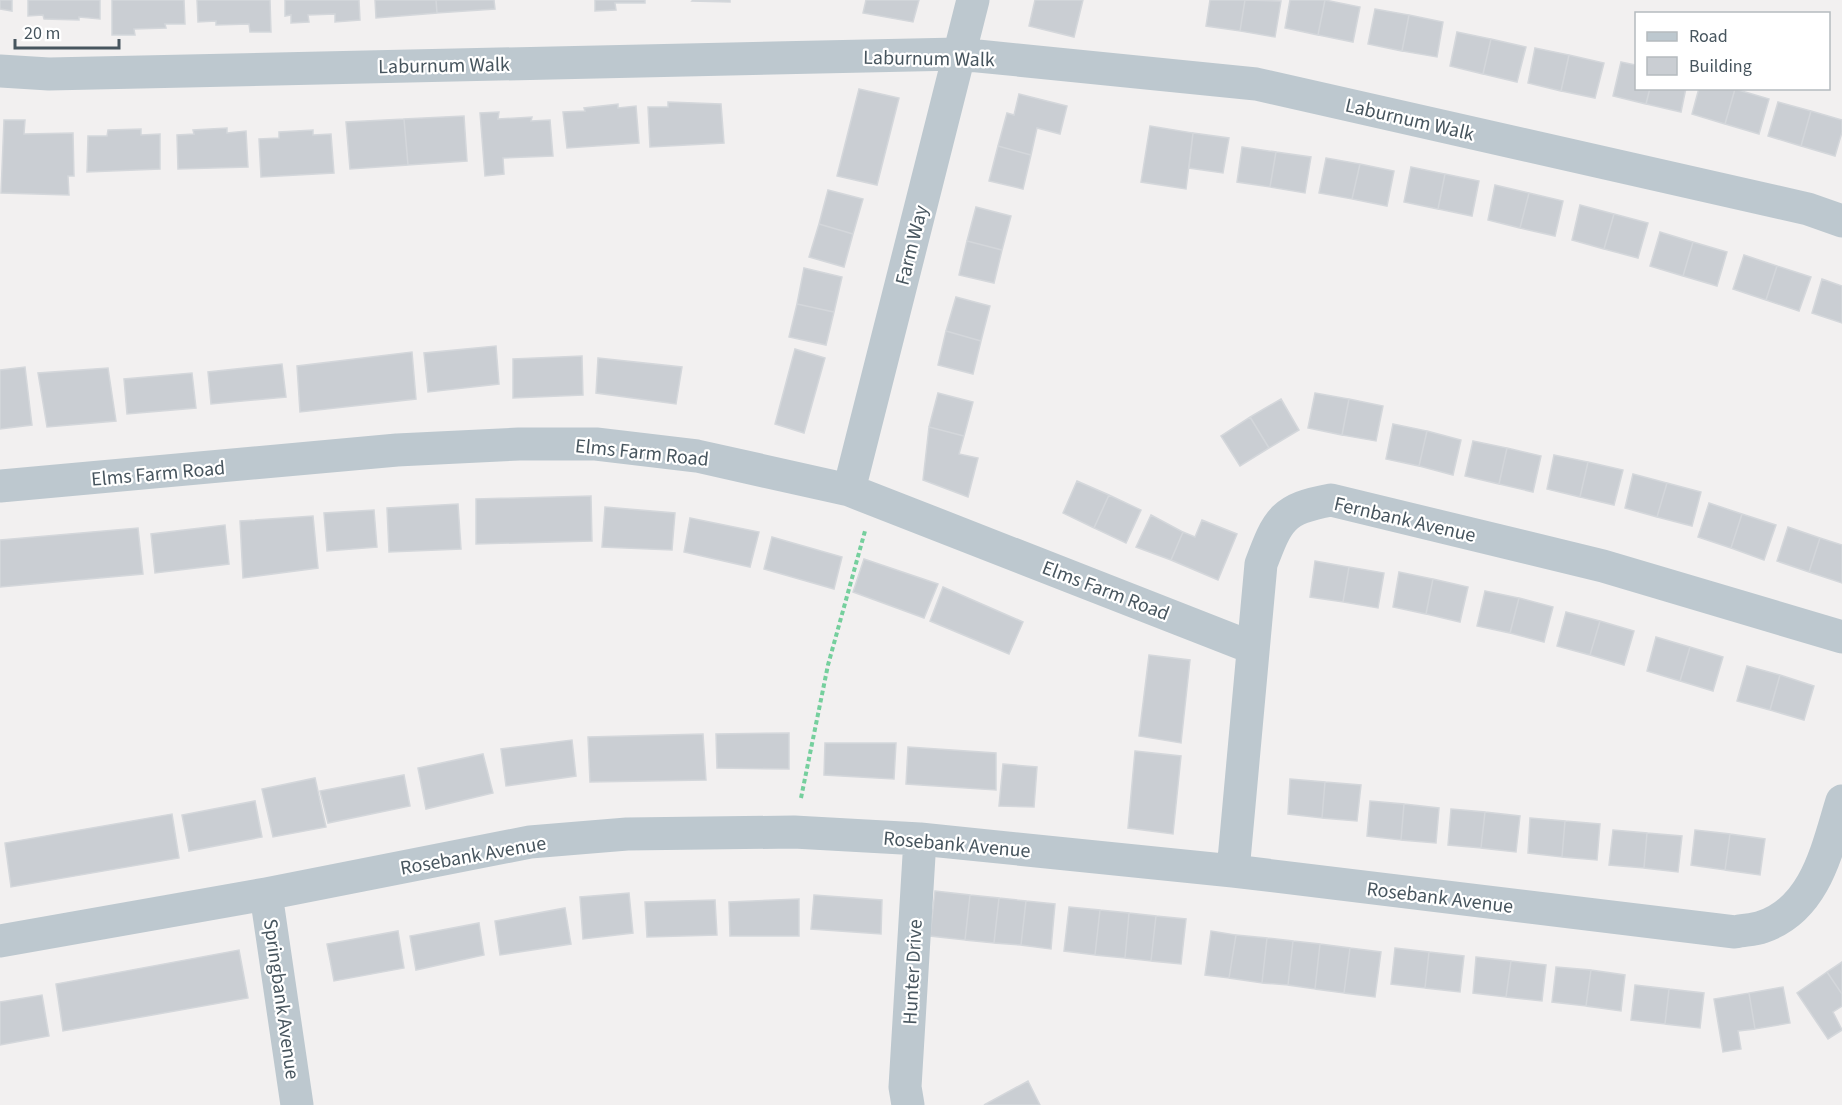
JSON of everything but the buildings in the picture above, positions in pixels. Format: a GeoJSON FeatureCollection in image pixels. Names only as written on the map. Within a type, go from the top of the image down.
{"type":"FeatureCollection","features":[{"type":"Feature","properties":{"kind":"street","name":"Farm Way"},"geometry":{"type":"LineString","coordinates":[[862,494],[958,54],[972,0]]}},
{"type":"Feature","properties":{"kind":"street","name":"Laburnum Walk"},"geometry":{"type":"LineString","coordinates":[[0,71],[61,74],[958,54],[1256,84],[1797,206],[1842,221]]}},
{"type":"Feature","properties":{"kind":"street","name":"Elms Farm Road"},"geometry":{"type":"LineString","coordinates":[[0,486],[397,450],[596,444],[697,456],[862,494],[1253,648]]}},
{"type":"Feature","properties":{"kind":"street","name":"Fernbank Avenue"},"geometry":{"type":"LineString","coordinates":[[1233,872],[1261,564],[1276,525],[1301,506],[1331,500],[1603,566],[1842,637]]}},
{"type":"Feature","properties":{"kind":"street","name":"Rosebank Avenue"},"geometry":{"type":"LineString","coordinates":[[0,941],[266,894],[530,842],[627,834],[794,832],[920,839],[1233,872],[1735,932],[1763,927],[1786,913],[1808,894],[1818,876],[1842,801]]}},
{"type":"Feature","properties":{"kind":"street","name":"Hunter Drive"},"geometry":{"type":"LineString","coordinates":[[908,1105],[905,1087],[920,839]]}},
{"type":"Feature","properties":{"kind":"street","name":"Springbank Avenue"},"geometry":{"type":"LineString","coordinates":[[266,894],[297,1105]]}},
{"type":"Feature","properties":{"kind":"path"},"geometry":{"type":"LineString","coordinates":[[794,832],[862,494]]}}]}
